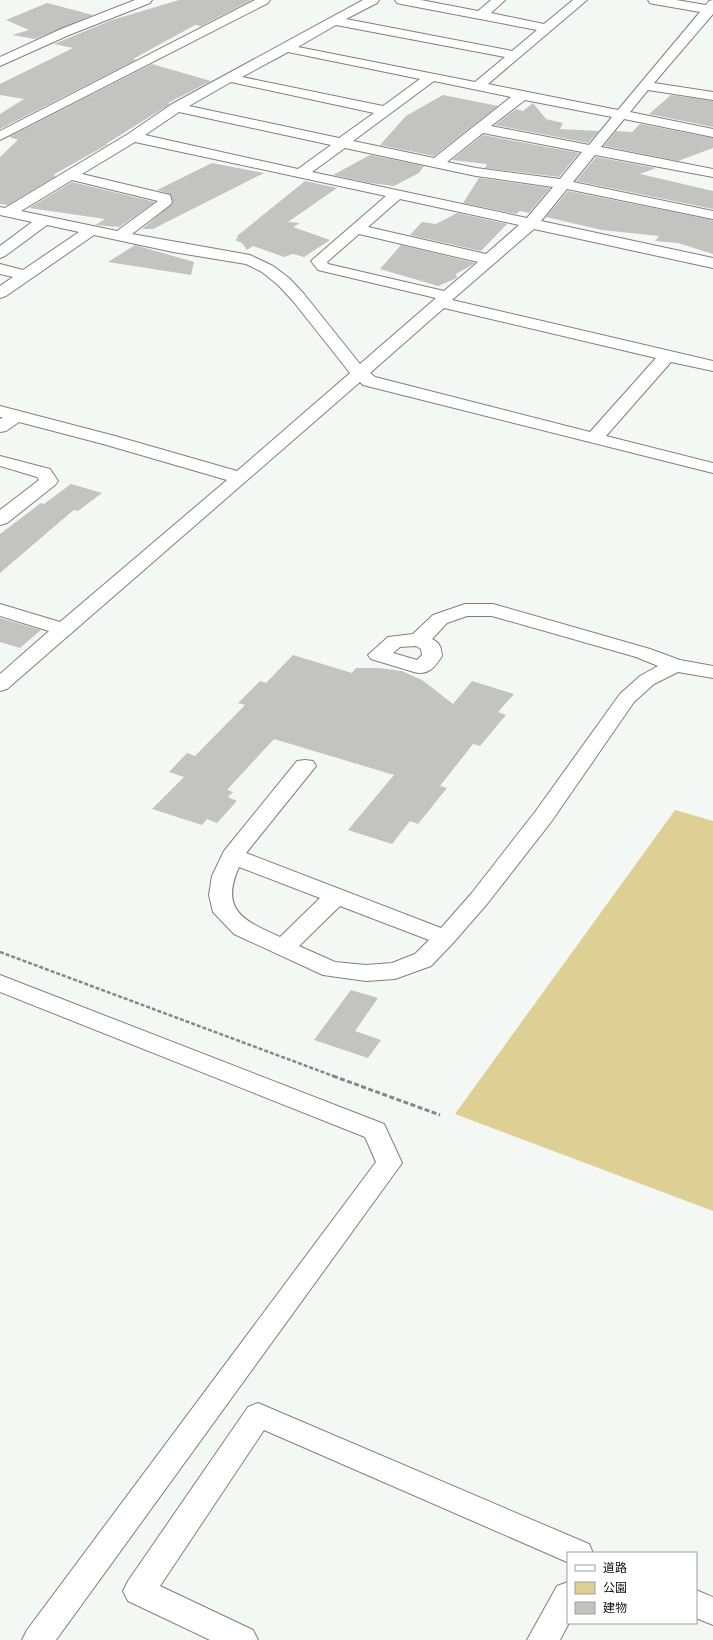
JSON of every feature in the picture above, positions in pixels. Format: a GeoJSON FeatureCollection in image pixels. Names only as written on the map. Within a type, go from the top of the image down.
{"type":"FeatureCollection","features":[{"type":"Feature","properties":{"kind":"street"},"geometry":{"type":"LineString","coordinates":[[0,62],[65,32],[146,0]]}},
{"type":"Feature","properties":{"kind":"street"},"geometry":{"type":"LineString","coordinates":[[0,136],[264,0]]}},
{"type":"Feature","properties":{"kind":"street"},"geometry":{"type":"LineString","coordinates":[[4,212],[133,137],[177,107],[373,0]]}},
{"type":"Feature","properties":{"kind":"street"},"geometry":{"type":"LineString","coordinates":[[401,0],[547,28]]}},
{"type":"Feature","properties":{"kind":"street"},"geometry":{"type":"LineString","coordinates":[[481,15],[499,0]]}},
{"type":"Feature","properties":{"kind":"street"},"geometry":{"type":"LineString","coordinates":[[478,86],[581,0]]}},
{"type":"Feature","properties":{"kind":"street"},"geometry":{"type":"LineString","coordinates":[[654,0],[711,8]]}},
{"type":"Feature","properties":{"kind":"street"},"geometry":{"type":"LineString","coordinates":[[0,685],[62,629],[240,478],[531,223],[711,8]]}},
{"type":"Feature","properties":{"kind":"street"},"geometry":{"type":"LineString","coordinates":[[334,21],[515,55]]}},
{"type":"Feature","properties":{"kind":"street"},"geometry":{"type":"LineString","coordinates":[[286,48],[713,133]]}},
{"type":"Feature","properties":{"kind":"street"},"geometry":{"type":"LineString","coordinates":[[300,174],[386,112],[431,77]]}},
{"type":"Feature","properties":{"kind":"street"},"geometry":{"type":"LineString","coordinates":[[229,78],[386,112]]}},
{"type":"Feature","properties":{"kind":"street"},"geometry":{"type":"LineString","coordinates":[[645,86],[713,96]]}},
{"type":"Feature","properties":{"kind":"street"},"geometry":{"type":"LineString","coordinates":[[438,162],[522,95]]}},
{"type":"Feature","properties":{"kind":"street"},"geometry":{"type":"LineString","coordinates":[[177,107],[438,162],[476,172],[564,184],[713,215]]}},
{"type":"Feature","properties":{"kind":"street"},"geometry":{"type":"LineString","coordinates":[[479,128],[593,149],[713,174]]}},
{"type":"Feature","properties":{"kind":"street"},"geometry":{"type":"LineString","coordinates":[[133,137],[713,263]]}},
{"type":"Feature","properties":{"kind":"street"},"geometry":{"type":"LineString","coordinates":[[70,175],[165,198],[165,202],[120,236]]}},
{"type":"Feature","properties":{"kind":"street"},"geometry":{"type":"LineString","coordinates":[[396,195],[319,261],[323,267],[666,356],[713,366]]}},
{"type":"Feature","properties":{"kind":"street"},"geometry":{"type":"LineString","coordinates":[[4,212],[173,247],[250,260],[262,264],[279,276],[346,360],[369,381],[596,437],[713,468]]}},
{"type":"Feature","properties":{"kind":"street"},"geometry":{"type":"LineString","coordinates":[[0,253],[45,220]]}},
{"type":"Feature","properties":{"kind":"street"},"geometry":{"type":"LineString","coordinates":[[357,229],[490,260]]}},
{"type":"Feature","properties":{"kind":"street"},"geometry":{"type":"LineString","coordinates":[[0,293],[92,230]]}},
{"type":"Feature","properties":{"kind":"street"},"geometry":{"type":"LineString","coordinates":[[0,269],[26,276]]}},
{"type":"Feature","properties":{"kind":"street"},"geometry":{"type":"LineString","coordinates":[[596,437],[666,356]]}},
{"type":"Feature","properties":{"kind":"street"},"geometry":{"type":"LineString","coordinates":[[0,427],[8,414],[109,440],[240,478]]}},
{"type":"Feature","properties":{"kind":"street"},"geometry":{"type":"LineString","coordinates":[[0,461],[44,473],[49,481],[0,519]]}},
{"type":"Feature","properties":{"kind":"street"},"geometry":{"type":"LineString","coordinates":[[0,610],[62,629]]}},
{"type":"Feature","properties":{"kind":"street"},"geometry":{"type":"LineString","coordinates":[[419,640],[440,619],[465,610],[493,610],[642,653],[675,666],[713,672]]}},
{"type":"Feature","properties":{"kind":"street"},"geometry":{"type":"LineString","coordinates":[[306,766],[232,856],[223,876],[220,895],[225,912],[242,929],[331,969],[366,973],[395,971],[423,960],[445,938],[480,899],[543,817],[627,698],[647,680],[675,666]]}},
{"type":"Feature","properties":{"kind":"street"},"geometry":{"type":"LineString","coordinates":[[232,856],[445,938]]}},
{"type":"Feature","properties":{"kind":"street"},"geometry":{"type":"LineString","coordinates":[[284,948],[336,896]]}},
{"type":"Feature","properties":{"kind":"street"},"geometry":{"type":"LineString","coordinates":[[0,983],[375,1131],[389,1163],[38,1640]]}},
{"type":"Feature","properties":{"kind":"street"},"geometry":{"type":"LineString","coordinates":[[242,1640],[139,1592],[258,1415],[576,1552]]}},
{"type":"Feature","properties":{"kind":"street"},"geometry":{"type":"LineString","coordinates":[[543,1640],[567,1598]]}},
{"type":"Feature","properties":{"kind":"street"},"geometry":{"type":"LineString","coordinates":[[697,1604],[713,1611]]}},
{"type":"Feature","properties":{"kind":"path"},"geometry":{"type":"LineString","coordinates":[[0,952],[440,1115]]}},
{"type":"Feature","properties":{"kind":"green space"},"geometry":{"type":"Polygon","coordinates":[[[675,810],[713,821],[713,1211],[455,1114],[675,810]]]}},
{"type":"Feature","properties":{"kind":"building"},"geometry":{"type":"Polygon","coordinates":[[[179,0],[252,0],[201,26],[195,25],[133,59],[136,60],[0,129],[0,114],[24,99],[0,95],[0,84],[73,48],[54,44],[112,20],[179,0]]]}},
{"type":"Feature","properties":{"kind":"building"},"geometry":{"type":"Polygon","coordinates":[[[47,3],[93,15],[35,39],[12,35],[29,30],[6,20],[47,3]]]}},
{"type":"Feature","properties":{"kind":"building"},"geometry":{"type":"Polygon","coordinates":[[[152,64],[211,81],[168,103],[170,104],[106,144],[108,144],[53,175],[56,176],[8,205],[0,204],[0,157],[18,140],[9,137],[152,64]]]}},
{"type":"Feature","properties":{"kind":"building"},"geometry":{"type":"Polygon","coordinates":[[[443,95],[498,106],[434,156],[380,145],[406,116],[443,95]]]}},
{"type":"Feature","properties":{"kind":"building"},"geometry":{"type":"Polygon","coordinates":[[[671,95],[713,101],[713,127],[649,114],[671,95]]]}},
{"type":"Feature","properties":{"kind":"building"},"geometry":{"type":"Polygon","coordinates":[[[533,103],[546,119],[563,123],[560,129],[599,131],[588,143],[495,125],[516,109],[523,111],[533,103]]]}},
{"type":"Feature","properties":{"kind":"building"},"geometry":{"type":"Polygon","coordinates":[[[640,124],[713,138],[713,148],[678,161],[604,146],[616,131],[632,132],[640,124]]]}},
{"type":"Feature","properties":{"kind":"building"},"geometry":{"type":"Polygon","coordinates":[[[483,135],[579,153],[559,177],[485,168],[487,164],[452,160],[483,135]]]}},
{"type":"Feature","properties":{"kind":"building"},"geometry":{"type":"Polygon","coordinates":[[[370,155],[424,166],[419,173],[394,186],[370,183],[333,175],[370,155]]]}},
{"type":"Feature","properties":{"kind":"building"},"geometry":{"type":"Polygon","coordinates":[[[596,157],[656,168],[640,174],[713,191],[713,209],[576,181],[596,157]]]}},
{"type":"Feature","properties":{"kind":"building"},"geometry":{"type":"Polygon","coordinates":[[[212,163],[264,173],[153,229],[142,229],[173,203],[170,194],[157,190],[212,163]]]}},
{"type":"Feature","properties":{"kind":"building"},"geometry":{"type":"Polygon","coordinates":[[[479,178],[550,188],[529,213],[520,211],[516,214],[463,203],[479,178]]]}},
{"type":"Feature","properties":{"kind":"building"},"geometry":{"type":"Polygon","coordinates":[[[305,181],[337,188],[288,222],[300,223],[293,227],[330,240],[304,257],[293,254],[284,257],[253,246],[247,250],[242,243],[235,240],[238,238],[237,236],[305,181]]]}},
{"type":"Feature","properties":{"kind":"building"},"geometry":{"type":"Polygon","coordinates":[[[72,182],[155,202],[119,227],[95,225],[105,219],[29,208],[72,182]]]}},
{"type":"Feature","properties":{"kind":"building"},"geometry":{"type":"Polygon","coordinates":[[[568,191],[713,220],[713,254],[678,243],[655,241],[659,236],[602,230],[546,217],[568,191]]]}},
{"type":"Feature","properties":{"kind":"building"},"geometry":{"type":"Polygon","coordinates":[[[457,213],[507,224],[481,251],[410,235],[422,222],[436,224],[457,213]]]}},
{"type":"Feature","properties":{"kind":"building"},"geometry":{"type":"Polygon","coordinates":[[[135,245],[194,262],[191,275],[108,262],[135,245]]]}},
{"type":"Feature","properties":{"kind":"building"},"geometry":{"type":"Polygon","coordinates":[[[401,245],[475,263],[456,274],[457,278],[438,286],[380,269],[401,245]]]}},
{"type":"Feature","properties":{"kind":"building"},"geometry":{"type":"Polygon","coordinates":[[[71,484],[102,493],[78,511],[74,510],[0,573],[0,534],[41,503],[44,504],[71,484]]]}},
{"type":"Feature","properties":{"kind":"building"},"geometry":{"type":"Polygon","coordinates":[[[0,618],[41,630],[20,648],[0,642],[0,618]]]}},
{"type":"Feature","properties":{"kind":"building"},"geometry":{"type":"Polygon","coordinates":[[[293,655],[352,673],[356,668],[378,668],[402,671],[422,680],[453,704],[472,681],[514,694],[498,712],[506,715],[480,746],[473,744],[440,786],[447,788],[418,824],[410,821],[392,844],[348,830],[394,775],[274,739],[227,790],[233,792],[228,797],[237,801],[217,823],[207,819],[202,825],[152,809],[184,777],[169,772],[187,753],[195,756],[245,705],[238,703],[260,681],[266,683],[293,655]]]}},
{"type":"Feature","properties":{"kind":"building"},"geometry":{"type":"Polygon","coordinates":[[[351,990],[378,998],[355,1031],[381,1040],[368,1058],[314,1040],[351,990]]]}}]}
